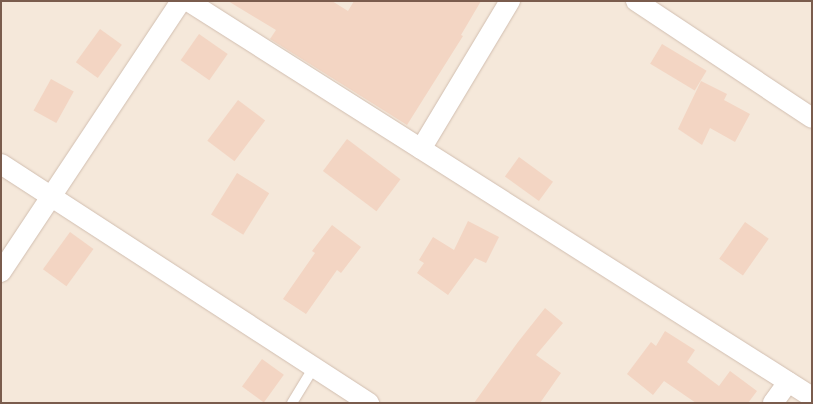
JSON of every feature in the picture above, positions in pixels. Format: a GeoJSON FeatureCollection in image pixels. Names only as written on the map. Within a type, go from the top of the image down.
{"type":"FeatureCollection","features":[{"type":"Feature","properties":{"kind":"street"},"geometry":{"type":"LineString","coordinates":[[1,272],[181,1]]}},
{"type":"Feature","properties":{"kind":"street"},"geometry":{"type":"LineString","coordinates":[[188,1],[812,397]]}},
{"type":"Feature","properties":{"kind":"street"},"geometry":{"type":"LineString","coordinates":[[421,148],[510,1]]}},
{"type":"Feature","properties":{"kind":"street"},"geometry":{"type":"LineString","coordinates":[[636,1],[812,118]]}},
{"type":"Feature","properties":{"kind":"street"},"geometry":{"type":"LineString","coordinates":[[1,164],[369,403]]}},
{"type":"Feature","properties":{"kind":"street"},"geometry":{"type":"LineString","coordinates":[[774,403],[788,382]]}},
{"type":"Feature","properties":{"kind":"lane"},"geometry":{"type":"LineString","coordinates":[[292,403],[314,367]]}},
{"type":"Feature","properties":{"kind":"shaded area"},"geometry":{"type":"Polygon","coordinates":[[[1,1],[812,1],[812,403],[1,403],[1,1]]]}},
{"type":"Feature","properties":{"kind":"building"},"geometry":{"type":"Polygon","coordinates":[[[228,1],[332,1],[348,11],[354,1],[481,1],[461,35],[463,36],[407,125],[270,39],[276,30],[228,1]]]}},
{"type":"Feature","properties":{"kind":"building"},"geometry":{"type":"Polygon","coordinates":[[[100,29],[122,45],[98,78],[76,62],[100,29]]]}},
{"type":"Feature","properties":{"kind":"building"},"geometry":{"type":"Polygon","coordinates":[[[199,34],[228,54],[209,80],[181,60],[199,34]]]}},
{"type":"Feature","properties":{"kind":"building"},"geometry":{"type":"Polygon","coordinates":[[[662,44],[707,71],[695,90],[650,64],[662,44]]]}},
{"type":"Feature","properties":{"kind":"building"},"geometry":{"type":"Polygon","coordinates":[[[51,79],[74,92],[56,123],[34,110],[51,79]]]}},
{"type":"Feature","properties":{"kind":"building"},"geometry":{"type":"Polygon","coordinates":[[[701,81],[727,94],[724,100],[750,114],[735,142],[710,128],[702,145],[678,129],[701,81]]]}},
{"type":"Feature","properties":{"kind":"building"},"geometry":{"type":"Polygon","coordinates":[[[238,100],[265,120],[234,161],[207,141],[238,100]]]}},
{"type":"Feature","properties":{"kind":"building"},"geometry":{"type":"Polygon","coordinates":[[[347,139],[401,179],[376,211],[323,171],[347,139]]]}},
{"type":"Feature","properties":{"kind":"building"},"geometry":{"type":"Polygon","coordinates":[[[519,157],[553,182],[539,201],[505,176],[519,157]]]}},
{"type":"Feature","properties":{"kind":"building"},"geometry":{"type":"Polygon","coordinates":[[[237,173],[269,193],[243,235],[211,215],[237,173]]]}},
{"type":"Feature","properties":{"kind":"building"},"geometry":{"type":"Polygon","coordinates":[[[468,221],[499,237],[486,263],[475,258],[448,295],[417,273],[424,263],[419,260],[433,237],[454,250],[468,221]]]}},
{"type":"Feature","properties":{"kind":"building"},"geometry":{"type":"Polygon","coordinates":[[[745,222],[769,239],[743,275],[719,259],[745,222]]]}},
{"type":"Feature","properties":{"kind":"building"},"geometry":{"type":"Polygon","coordinates":[[[332,225],[361,247],[341,273],[337,270],[306,314],[283,299],[315,253],[312,251],[332,225]]]}},
{"type":"Feature","properties":{"kind":"building"},"geometry":{"type":"Polygon","coordinates":[[[70,232],[93,249],[66,286],[43,269],[70,232]]]}},
{"type":"Feature","properties":{"kind":"building"},"geometry":{"type":"Polygon","coordinates":[[[545,308],[563,323],[536,355],[561,373],[540,403],[474,403],[518,342],[545,308]]]}},
{"type":"Feature","properties":{"kind":"building"},"geometry":{"type":"Polygon","coordinates":[[[665,331],[695,350],[687,362],[719,386],[730,371],[757,391],[748,403],[696,403],[664,381],[653,395],[627,374],[651,342],[656,346],[665,331]]]}},
{"type":"Feature","properties":{"kind":"building"},"geometry":{"type":"Polygon","coordinates":[[[262,359],[284,375],[264,402],[242,387],[262,359]]]}}]}
